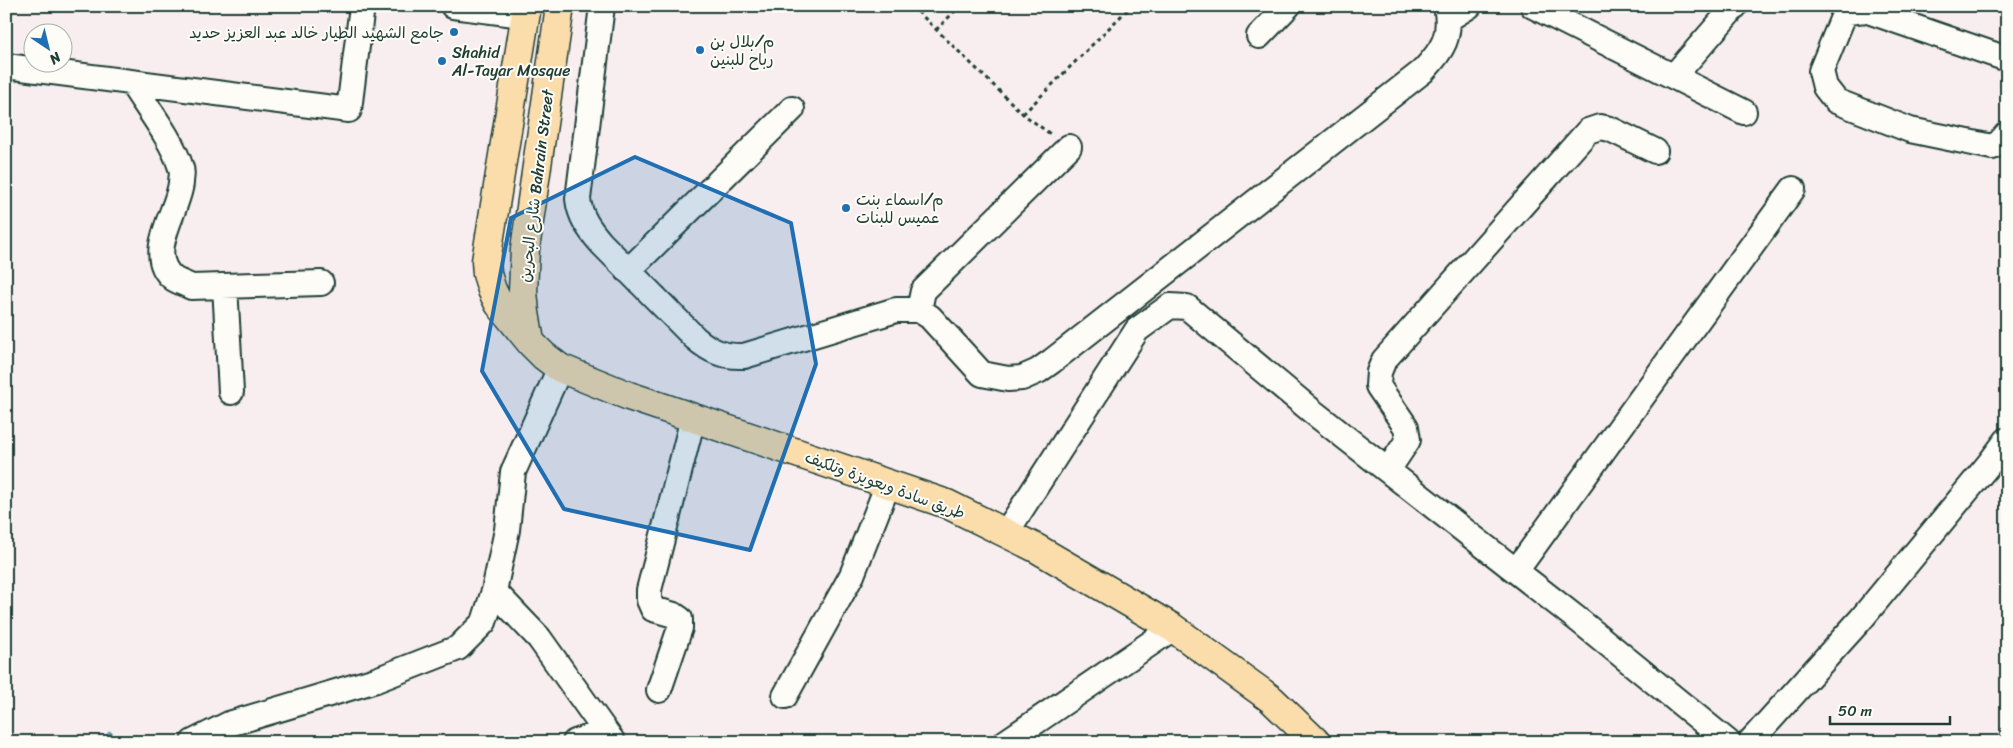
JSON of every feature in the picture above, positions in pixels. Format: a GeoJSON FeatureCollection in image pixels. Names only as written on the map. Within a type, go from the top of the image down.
{"type":"FeatureCollection","features":[{"type":"Feature","properties":{"kind":"main road","name":"شارع البحرين Bahrain Street"},"geometry":{"type":"LineString","coordinates":[[531,343],[525,314],[523,290],[526,249],[560,6]]}},
{"type":"Feature","properties":{"kind":"main road","name":"شارع البحرين Bahrain Street"},"geometry":{"type":"LineString","coordinates":[[526,12],[488,242],[488,274],[499,304],[531,343]]}},
{"type":"Feature","properties":{"kind":"main road"},"geometry":{"type":"LineString","coordinates":[[495,199],[506,216],[512,220],[519,220],[532,211]]}},
{"type":"Feature","properties":{"kind":"main road","name":"طريق سادة وبعويزة وتلكيف"},"geometry":{"type":"LineString","coordinates":[[531,343],[560,368],[630,396],[947,504],[1036,548],[1173,628],[1271,699],[1316,742]]}},
{"type":"Feature","properties":{"kind":"street"},"geometry":{"type":"LineString","coordinates":[[6,66],[349,110],[362,6]]}},
{"type":"Feature","properties":{"kind":"street"},"geometry":{"type":"LineString","coordinates":[[453,6],[515,14],[526,12]]}},
{"type":"Feature","properties":{"kind":"street"},"geometry":{"type":"LineString","coordinates":[[602,6],[578,199],[579,210],[590,230],[628,271],[706,348],[718,354],[731,357],[744,356],[884,313],[902,309],[919,310],[938,324],[972,366],[982,374],[1008,379],[1022,378],[1038,371],[1423,71],[1435,58],[1443,45],[1448,32],[1447,12],[1469,6]]}},
{"type":"Feature","properties":{"kind":"street"},"geometry":{"type":"LineString","coordinates":[[1259,36],[1288,6]]}},
{"type":"Feature","properties":{"kind":"street"},"geometry":{"type":"LineString","coordinates":[[1532,6],[1744,112]]}},
{"type":"Feature","properties":{"kind":"street"},"geometry":{"type":"LineString","coordinates":[[1674,76],[1735,6]]}},
{"type":"Feature","properties":{"kind":"street"},"geometry":{"type":"LineString","coordinates":[[2007,59],[1865,8],[1848,12],[1843,17],[1821,71],[1825,87],[1836,102],[1910,130],[1992,147],[1999,143],[2007,134]]}},
{"type":"Feature","properties":{"kind":"street"},"geometry":{"type":"LineString","coordinates":[[131,82],[167,140],[182,170],[179,196],[162,237],[160,256],[165,269],[174,279],[191,287],[321,283]]}},
{"type":"Feature","properties":{"kind":"street"},"geometry":{"type":"LineString","coordinates":[[628,271],[792,109]]}},
{"type":"Feature","properties":{"kind":"street"},"geometry":{"type":"LineString","coordinates":[[1388,470],[1408,440],[1406,427],[1378,386],[1379,372],[1384,360],[1588,130],[1610,129],[1655,151]]}},
{"type":"Feature","properties":{"kind":"street"},"geometry":{"type":"LineString","coordinates":[[919,310],[923,291],[1069,147]]}},
{"type":"Feature","properties":{"kind":"street"},"geometry":{"type":"LineString","coordinates":[[1516,571],[1793,189]]}},
{"type":"Feature","properties":{"kind":"street"},"geometry":{"type":"LineString","coordinates":[[225,286],[231,392]]}},
{"type":"Feature","properties":{"kind":"street"},"geometry":{"type":"LineString","coordinates":[[1006,533],[1137,330],[1170,306],[1187,307],[1313,412],[1516,571],[1728,742]]}},
{"type":"Feature","properties":{"kind":"street"},"geometry":{"type":"LineString","coordinates":[[193,742],[229,724],[376,680],[458,648],[484,622],[494,591],[507,530],[513,472],[560,368]]}},
{"type":"Feature","properties":{"kind":"street"},"geometry":{"type":"LineString","coordinates":[[659,690],[680,628],[680,619],[674,615],[653,609],[649,600],[649,590],[693,418]]}},
{"type":"Feature","properties":{"kind":"street"},"geometry":{"type":"LineString","coordinates":[[1750,742],[1998,464],[2007,440]]}},
{"type":"Feature","properties":{"kind":"street"},"geometry":{"type":"LineString","coordinates":[[786,696],[852,576],[888,484]]}},
{"type":"Feature","properties":{"kind":"street"},"geometry":{"type":"LineString","coordinates":[[494,591],[539,638],[609,737],[575,742]]}},
{"type":"Feature","properties":{"kind":"street"},"geometry":{"type":"LineString","coordinates":[[1006,742],[1173,628]]}},
{"type":"Feature","properties":{"kind":"path"},"geometry":{"type":"LineString","coordinates":[[936,30],[960,6]]}},
{"type":"Feature","properties":{"kind":"path"},"geometry":{"type":"LineString","coordinates":[[1023,114],[1131,6]]}},
{"type":"Feature","properties":{"kind":"path"},"geometry":{"type":"LineString","coordinates":[[915,7],[936,30],[1023,114],[1069,147]]}},
{"type":"Feature","properties":{"kind":"highlighted area"},"geometry":{"type":"Polygon","coordinates":[[[635,157],[791,223],[816,364],[750,550],[564,509],[482,371],[511,218],[635,157]]]}},
{"type":"Feature","properties":{"kind":"waterway"},"geometry":{"type":"LineString","coordinates":[[110,734],[116,742]]}},
{"type":"Feature","properties":{"kind":"place","name":"جامع الشهيد الطيار خالد عبد العزيز حديد"},"geometry":{"type":"Point","coordinates":[454,32]}},
{"type":"Feature","properties":{"kind":"place","name":"م/بلال بن رباح للبنين"},"geometry":{"type":"Point","coordinates":[700,50]}},
{"type":"Feature","properties":{"kind":"place","name":"Shahid Al-Tayar Mosque"},"geometry":{"type":"Point","coordinates":[442,61]}},
{"type":"Feature","properties":{"kind":"place","name":"م/اسماء بنت عميس للبنات"},"geometry":{"type":"Point","coordinates":[846,208]}}]}
